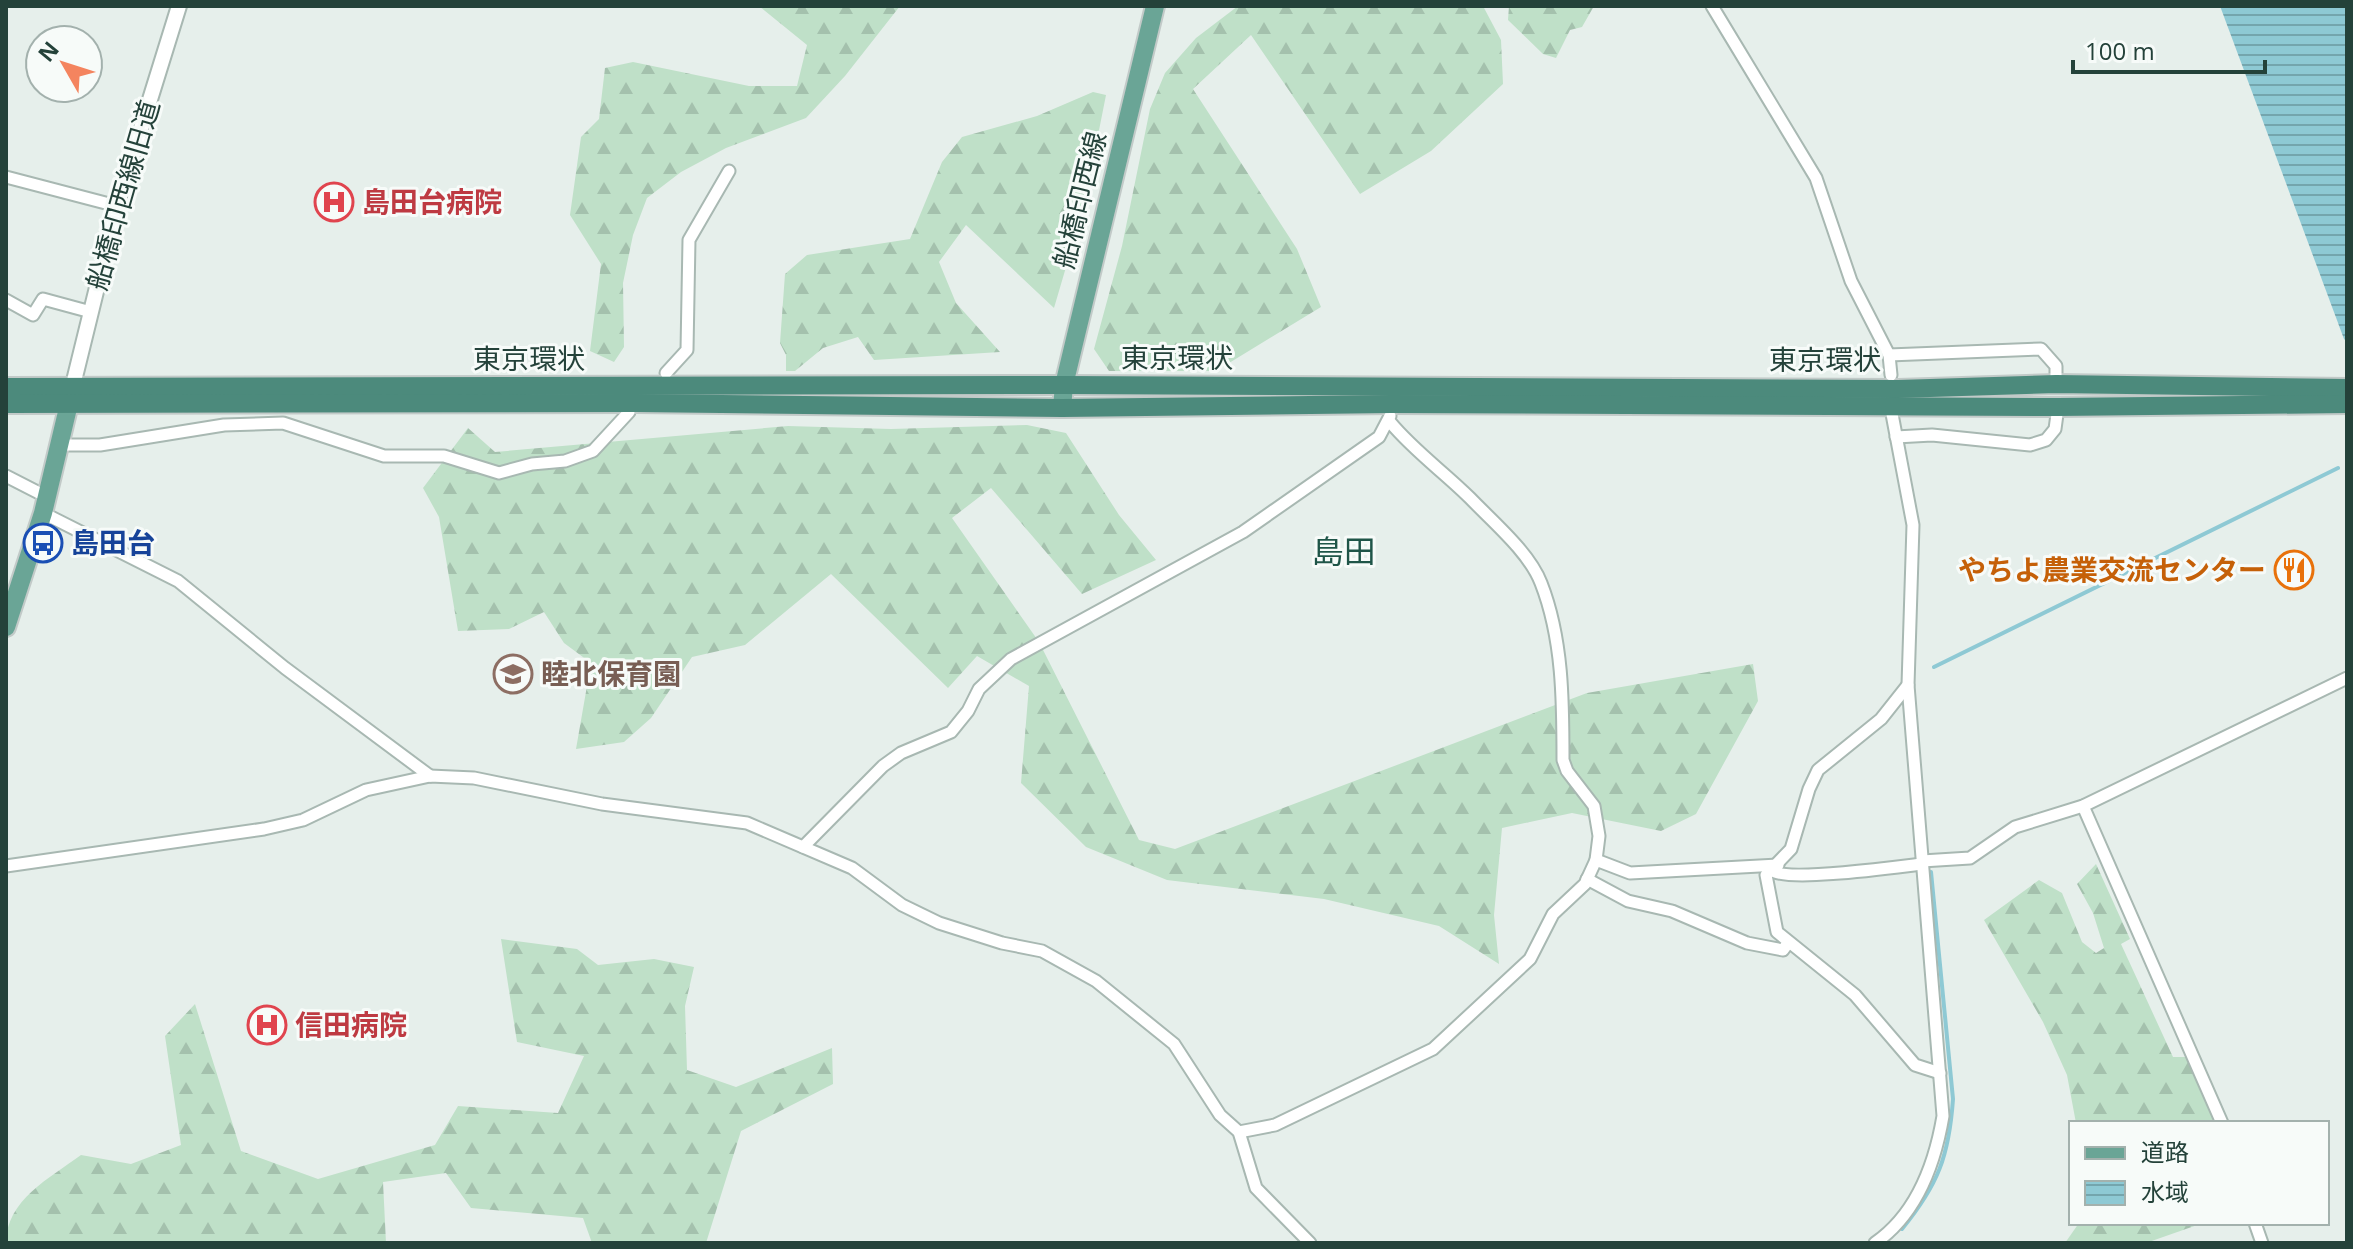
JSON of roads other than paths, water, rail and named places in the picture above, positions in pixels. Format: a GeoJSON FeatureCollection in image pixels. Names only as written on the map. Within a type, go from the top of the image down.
{"type":"FeatureCollection","features":[{"type":"Feature","properties":{"kind":"highway","name":"東京環状"},"geometry":{"type":"LineString","coordinates":[[6,404],[71,394],[1064,385],[1361,396],[1568,396],[2056,384],[2335,399]]}},
{"type":"Feature","properties":{"kind":"highway","name":"東京環状"},"geometry":{"type":"LineString","coordinates":[[6,387],[71,394],[1062,408],[1361,396],[1391,413],[1568,396],[2058,407],[2335,399],[2347,388]]}},
{"type":"Feature","properties":{"kind":"main road","name":"船橋印西線"},"geometry":{"type":"LineString","coordinates":[[1062,408],[1064,385],[1155,6]]}},
{"type":"Feature","properties":{"kind":"main road"},"geometry":{"type":"LineString","coordinates":[[7,617],[45,505],[71,394]]}},
{"type":"Feature","properties":{"kind":"street","name":"船橋印西線旧道"},"geometry":{"type":"LineString","coordinates":[[71,394],[117,206],[179,6]]}},
{"type":"Feature","properties":{"kind":"street"},"geometry":{"type":"LineString","coordinates":[[1712,6],[1816,178],[1851,281],[1889,355],[1891,375]]}},
{"type":"Feature","properties":{"kind":"street"},"geometry":{"type":"LineString","coordinates":[[666,373],[687,350],[689,240],[729,171]]}},
{"type":"Feature","properties":{"kind":"street"},"geometry":{"type":"LineString","coordinates":[[6,177],[117,206]]}},
{"type":"Feature","properties":{"kind":"street"},"geometry":{"type":"LineString","coordinates":[[6,300],[33,315],[43,299],[91,312]]}},
{"type":"Feature","properties":{"kind":"street"},"geometry":{"type":"LineString","coordinates":[[1889,355],[2041,349],[2056,366],[2056,384]]}},
{"type":"Feature","properties":{"kind":"street"},"geometry":{"type":"LineString","coordinates":[[1896,437],[1932,435],[2030,445],[2046,440],[2055,429],[2058,407]]}},
{"type":"Feature","properties":{"kind":"street"},"geometry":{"type":"LineString","coordinates":[[60,445],[100,445],[224,425],[283,423],[384,456],[444,456],[499,473],[532,464],[565,461],[593,451],[629,412]]}},
{"type":"Feature","properties":{"kind":"street"},"geometry":{"type":"LineString","coordinates":[[803,847],[883,766],[901,753],[951,732],[968,711],[979,689],[1011,659],[1243,532],[1379,437],[1391,413]]}},
{"type":"Feature","properties":{"kind":"street"},"geometry":{"type":"LineString","coordinates":[[1239,1132],[1275,1125],[1433,1049],[1530,959],[1553,914],[1587,879],[1596,860],[1599,836],[1594,806],[1567,771],[1563,760],[1563,675],[1541,583],[1527,560],[1468,496],[1411,447],[1391,413]]}},
{"type":"Feature","properties":{"kind":"street"},"geometry":{"type":"LineString","coordinates":[[1875,1243],[1912,1202],[1929,1174],[1943,1116],[1908,685],[1913,525],[1892,414]]}},
{"type":"Feature","properties":{"kind":"street"},"geometry":{"type":"LineString","coordinates":[[6,476],[45,505],[178,581],[225,622],[430,776]]}},
{"type":"Feature","properties":{"kind":"street"},"geometry":{"type":"LineString","coordinates":[[1776,868],[1779,875],[1803,875],[1970,858],[2015,827],[2083,806],[2347,678]]}},
{"type":"Feature","properties":{"kind":"street"},"geometry":{"type":"LineString","coordinates":[[1908,685],[1881,719],[1818,770],[1791,849],[1766,875],[1777,932],[1832,973],[1855,995],[1915,1065],[1940,1073]]}},
{"type":"Feature","properties":{"kind":"street"},"geometry":{"type":"LineString","coordinates":[[6,866],[264,829],[303,820],[366,790],[430,776],[474,778],[602,804],[747,823],[852,868],[902,905],[939,923],[1002,943],[1042,951],[1096,981],[1174,1044],[1220,1115],[1239,1132],[1256,1188],[1310,1243]]}},
{"type":"Feature","properties":{"kind":"street"},"geometry":{"type":"LineString","coordinates":[[2083,806],[2221,1121]]}},
{"type":"Feature","properties":{"kind":"street"},"geometry":{"type":"LineString","coordinates":[[1596,860],[1630,873],[1776,868]]}},
{"type":"Feature","properties":{"kind":"street"},"geometry":{"type":"LineString","coordinates":[[1587,879],[1628,901],[1672,911],[1747,943],[1783,950],[1788,943]]}},
{"type":"Feature","properties":{"kind":"water"},"geometry":{"type":"Polygon","coordinates":[[[2220,6],[2347,6],[2347,342],[2344,339],[2220,6]]]}},
{"type":"Feature","properties":{"kind":"waterway"},"geometry":{"type":"LineString","coordinates":[[1934,667],[2338,468]]}},
{"type":"Feature","properties":{"kind":"waterway"},"geometry":{"type":"LineString","coordinates":[[1902,1229],[1925,1198],[1940,1169],[1953,1099],[1931,872]]}},
{"type":"Feature","properties":{"kind":"place","name":"島田台病院"},"geometry":{"type":"Point","coordinates":[334,202]}},
{"type":"Feature","properties":{"kind":"place","name":"島田台"},"geometry":{"type":"Point","coordinates":[43,543]}},
{"type":"Feature","properties":{"kind":"place","name":"やちよ農業交流センター"},"geometry":{"type":"Point","coordinates":[2294,570]}},
{"type":"Feature","properties":{"kind":"place","name":"睦北保育園"},"geometry":{"type":"Point","coordinates":[513,674]}},
{"type":"Feature","properties":{"kind":"place","name":"信田病院"},"geometry":{"type":"Point","coordinates":[267,1025]}},
{"type":"Feature","properties":{"kind":"district","name":"島田"},"geometry":{"type":"Point","coordinates":[1344,552]}}]}
